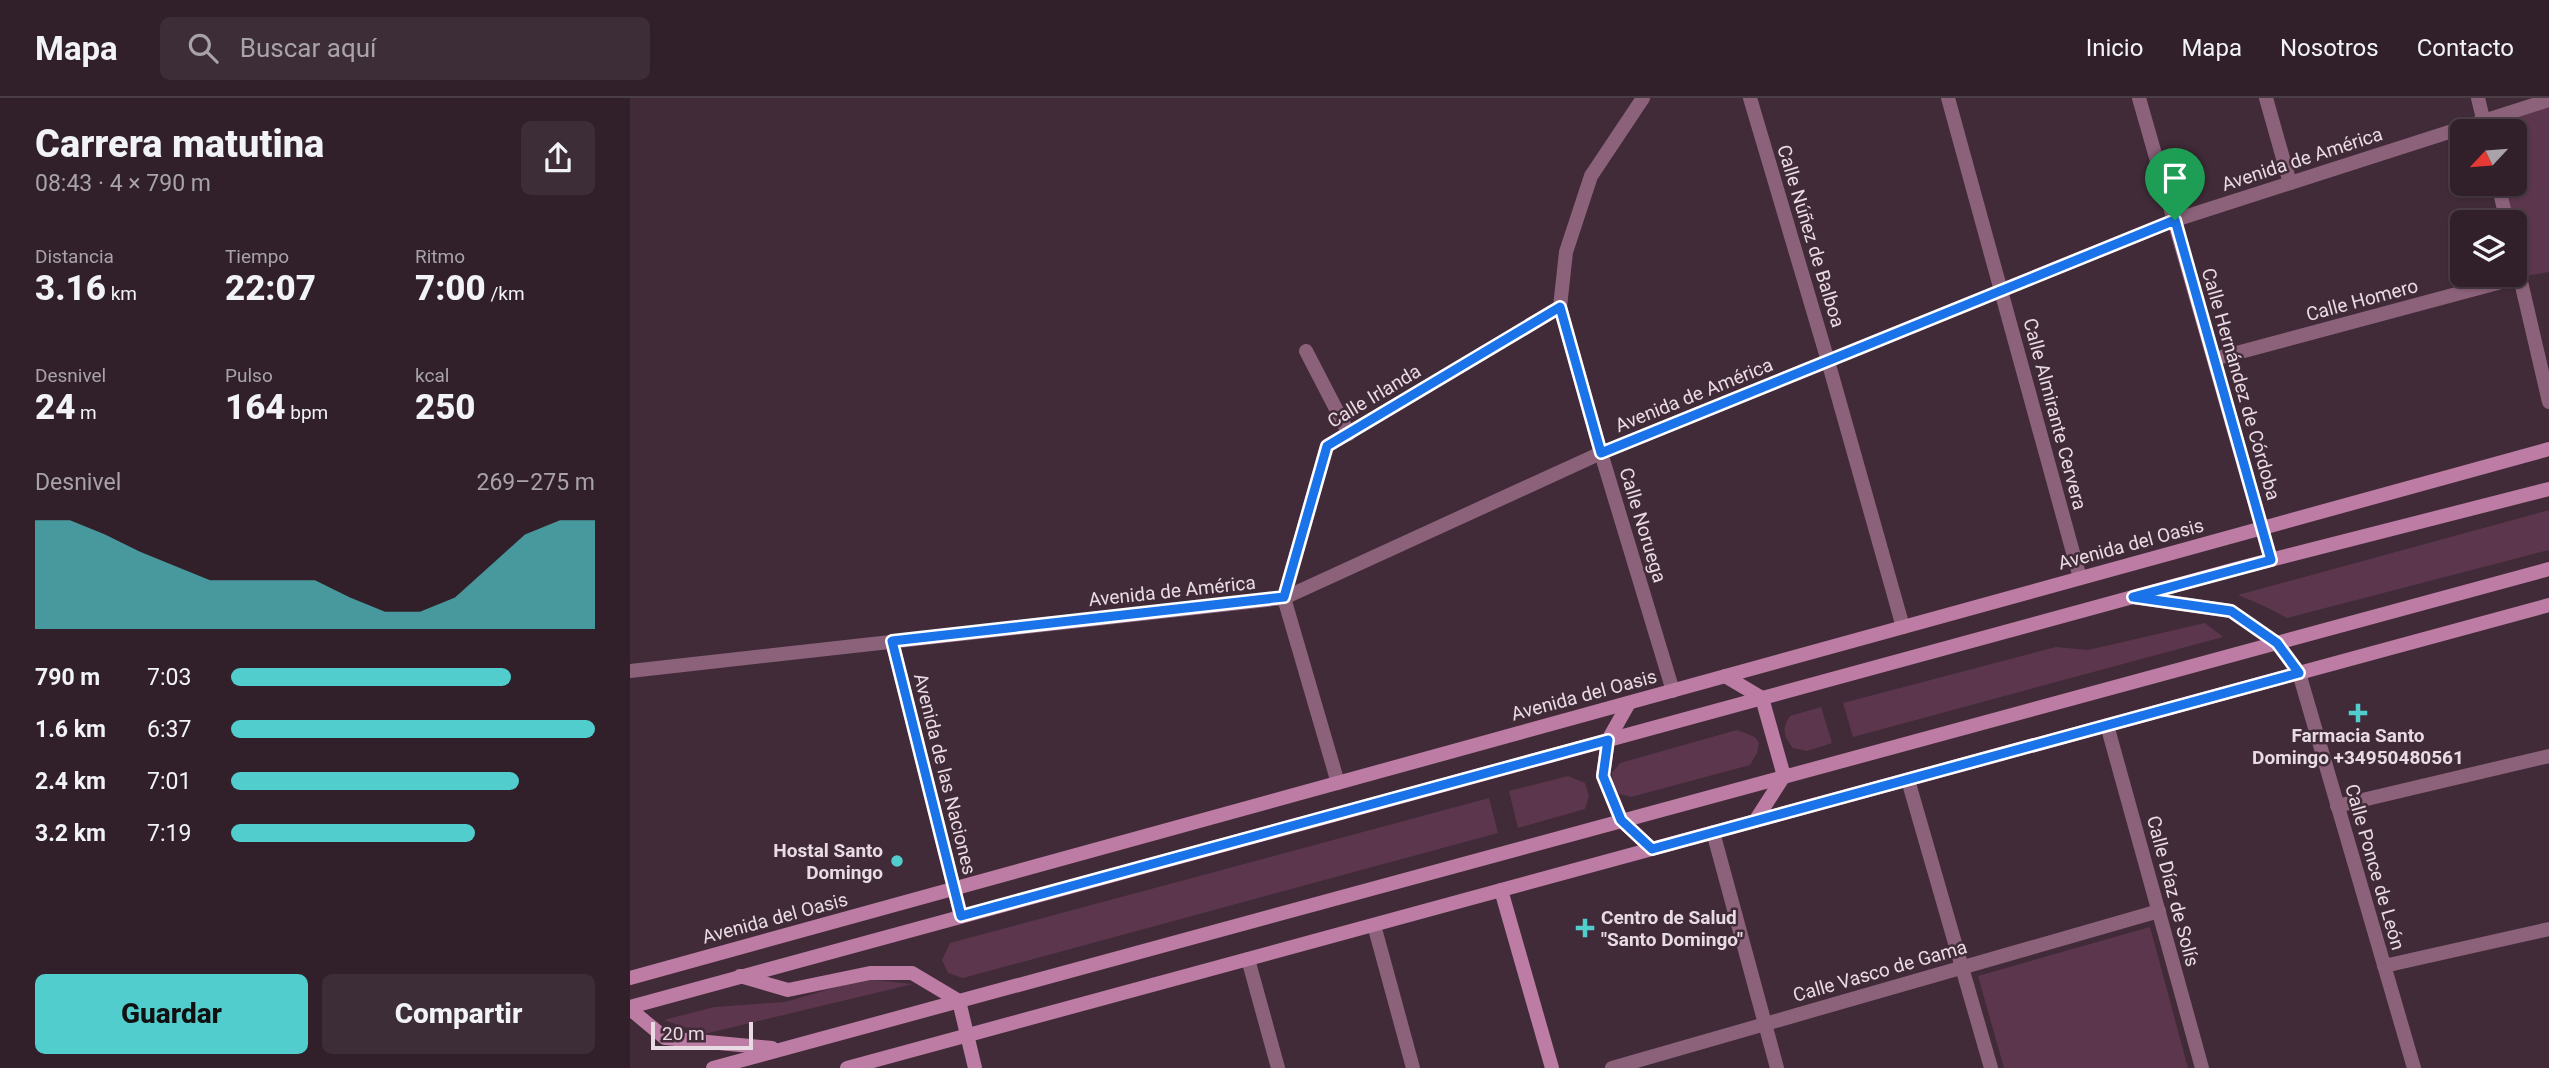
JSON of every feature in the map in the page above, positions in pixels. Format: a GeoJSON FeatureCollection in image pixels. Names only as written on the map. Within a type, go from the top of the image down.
{"type":"FeatureCollection","features":[{"type":"Feature","properties":{"kind":"street","name":"Calle Noruega"},"geometry":{"type":"LineString","coordinates":[[1643,98],[1591,176],[1566,252],[1560,307],[1673,691]]}},
{"type":"Feature","properties":{"kind":"street","name":"Calle Núñez de Balboa"},"geometry":{"type":"LineString","coordinates":[[1750,98],[1903,627]]}},
{"type":"Feature","properties":{"kind":"street","name":"Calle Almirante Cervera"},"geometry":{"type":"LineString","coordinates":[[1948,98],[2080,578]]}},
{"type":"Feature","properties":{"kind":"street","name":"Calle Hernández de Córdoba"},"geometry":{"type":"LineString","coordinates":[[2139,98],[2271,560]]}},
{"type":"Feature","properties":{"kind":"street"},"geometry":{"type":"LineString","coordinates":[[2266,98],[2290,183]]}},
{"type":"Feature","properties":{"kind":"street"},"geometry":{"type":"LineString","coordinates":[[2478,98],[2483,119]]}},
{"type":"Feature","properties":{"kind":"street","name":"Avenida de América"},"geometry":{"type":"LineString","coordinates":[[2502,119],[2549,100]]}},
{"type":"Feature","properties":{"kind":"street","name":"Avenida de América"},"geometry":{"type":"LineString","coordinates":[[630,671],[1284,597],[1601,453],[2175,220],[2450,136]]}},
{"type":"Feature","properties":{"kind":"street","name":"Calle Homero"},"geometry":{"type":"LineString","coordinates":[[2214,359],[2483,287]]}},
{"type":"Feature","properties":{"kind":"street"},"geometry":{"type":"LineString","coordinates":[[2522,287],[2549,402]]}},
{"type":"Feature","properties":{"kind":"street","name":"Calle Irlanda"},"geometry":{"type":"LineString","coordinates":[[1284,597],[1327,446],[1560,307]]}},
{"type":"Feature","properties":{"kind":"street"},"geometry":{"type":"LineString","coordinates":[[1306,351],[1349,434]]}},
{"type":"Feature","properties":{"kind":"street","name":"Avenida del Oasis"},"geometry":{"type":"LineString","coordinates":[[630,978],[2549,449]]}},
{"type":"Feature","properties":{"kind":"street"},"geometry":{"type":"LineString","coordinates":[[630,1008],[2133,597],[2549,489]]}},
{"type":"Feature","properties":{"kind":"street"},"geometry":{"type":"LineString","coordinates":[[713,1068],[2549,569]]}},
{"type":"Feature","properties":{"kind":"street"},"geometry":{"type":"LineString","coordinates":[[1284,597],[1338,783]]}},
{"type":"Feature","properties":{"kind":"street","name":"Calle Ponce de León"},"geometry":{"type":"LineString","coordinates":[[2133,597],[2231,611],[2277,643],[2299,673],[2414,1068]]}},
{"type":"Feature","properties":{"kind":"street"},"geometry":{"type":"LineString","coordinates":[[847,1068],[2549,605]]}},
{"type":"Feature","properties":{"kind":"street","name":"Avenida de las Naciones"},"geometry":{"type":"LineString","coordinates":[[892,641],[961,916]]}},
{"type":"Feature","properties":{"kind":"street"},"geometry":{"type":"LineString","coordinates":[[1725,677],[1762,698],[1784,776],[1755,821]]}},
{"type":"Feature","properties":{"kind":"street"},"geometry":{"type":"LineString","coordinates":[[1629,703],[1608,740],[1603,776],[1621,820],[1652,849]]}},
{"type":"Feature","properties":{"kind":"street","name":"Calle Díaz de Solís"},"geometry":{"type":"LineString","coordinates":[[2107,725],[2202,1068]]}},
{"type":"Feature","properties":{"kind":"street"},"geometry":{"type":"LineString","coordinates":[[2337,806],[2549,756]]}},
{"type":"Feature","properties":{"kind":"street"},"geometry":{"type":"LineString","coordinates":[[1909,780],[1991,1068]]}},
{"type":"Feature","properties":{"kind":"street"},"geometry":{"type":"LineString","coordinates":[[1713,832],[1777,1068]]}},
{"type":"Feature","properties":{"kind":"street"},"geometry":{"type":"LineString","coordinates":[[1501,890],[1552,1068]]}},
{"type":"Feature","properties":{"kind":"street","name":"Calle Vasco de Gama"},"geometry":{"type":"LineString","coordinates":[[1612,1068],[2159,911]]}},
{"type":"Feature","properties":{"kind":"street"},"geometry":{"type":"LineString","coordinates":[[1374,925],[1413,1068]]}},
{"type":"Feature","properties":{"kind":"street"},"geometry":{"type":"LineString","coordinates":[[2384,966],[2549,929]]}},
{"type":"Feature","properties":{"kind":"street"},"geometry":{"type":"LineString","coordinates":[[1248,959],[1278,1068]]}},
{"type":"Feature","properties":{"kind":"street"},"geometry":{"type":"LineString","coordinates":[[740,976],[788,990],[870,973],[912,973],[959,1001],[975,1068]]}},
{"type":"Feature","properties":{"kind":"street"},"geometry":{"type":"LineString","coordinates":[[630,1008],[665,1038],[782,1049]]}},
{"type":"Feature","properties":{"kind":"shaded area"},"geometry":{"type":"Polygon","coordinates":[[[2549,100],[2549,272],[2527,276],[2527,210],[2504,210],[2501,196],[2527,196],[2527,119],[2490,119],[2549,100]]]}},
{"type":"Feature","properties":{"kind":"shaded area"},"geometry":{"type":"Polygon","coordinates":[[[2549,510],[2549,550],[2287,618],[2238,595],[2549,510]]]}},
{"type":"Feature","properties":{"kind":"shaded area"},"geometry":{"type":"Polygon","coordinates":[[[2205,623],[2223,637],[1853,737],[1843,703],[2056,647],[2088,650],[2205,623]]]}},
{"type":"Feature","properties":{"kind":"shaded area"},"geometry":{"type":"Polygon","coordinates":[[[1821,707],[1832,743],[1807,751],[1793,748],[1785,733],[1785,725],[1790,716],[1821,707]]]}},
{"type":"Feature","properties":{"kind":"shaded area"},"geometry":{"type":"Polygon","coordinates":[[[1737,730],[1755,737],[1759,743],[1750,765],[1631,797],[1619,794],[1613,784],[1612,773],[1620,763],[1737,730]]]}},
{"type":"Feature","properties":{"kind":"shaded area"},"geometry":{"type":"Polygon","coordinates":[[[1568,776],[1585,783],[1589,796],[1585,809],[1518,828],[1509,791],[1568,776]]]}},
{"type":"Feature","properties":{"kind":"shaded area"},"geometry":{"type":"Polygon","coordinates":[[[1489,798],[1498,833],[963,978],[948,973],[942,960],[950,943],[1489,798]]]}},
{"type":"Feature","properties":{"kind":"shaded area"},"geometry":{"type":"Polygon","coordinates":[[[2150,927],[2188,1068],[2004,1068],[1978,976],[2150,927]]]}},
{"type":"Feature","properties":{"kind":"shaded area"},"geometry":{"type":"Polygon","coordinates":[[[864,979],[913,984],[704,1034],[664,1020],[714,1007],[785,1002],[864,979]]]}},
{"type":"Feature","properties":{"kind":"place","name":"Farmacia Santo Domingo +34950480561"},"geometry":{"type":"Point","coordinates":[2358,713]}},
{"type":"Feature","properties":{"kind":"place","name":"Hostal Santo Domingo"},"geometry":{"type":"Point","coordinates":[897,861]}},
{"type":"Feature","properties":{"kind":"place","name":"Centro de Salud \"Santo Domingo\""},"geometry":{"type":"Point","coordinates":[1585,928]}},
{"type":"Feature","properties":{"kind":"route"},"geometry":{"type":"LineString","coordinates":[[2175,220],[2271,560],[2133,597],[2231,611],[2277,643],[2299,673],[1652,849],[1621,820],[1603,776],[1608,740],[961,916],[892,641],[1284,597],[1327,446],[1560,307],[1601,453],[2175,220]]}}]}
